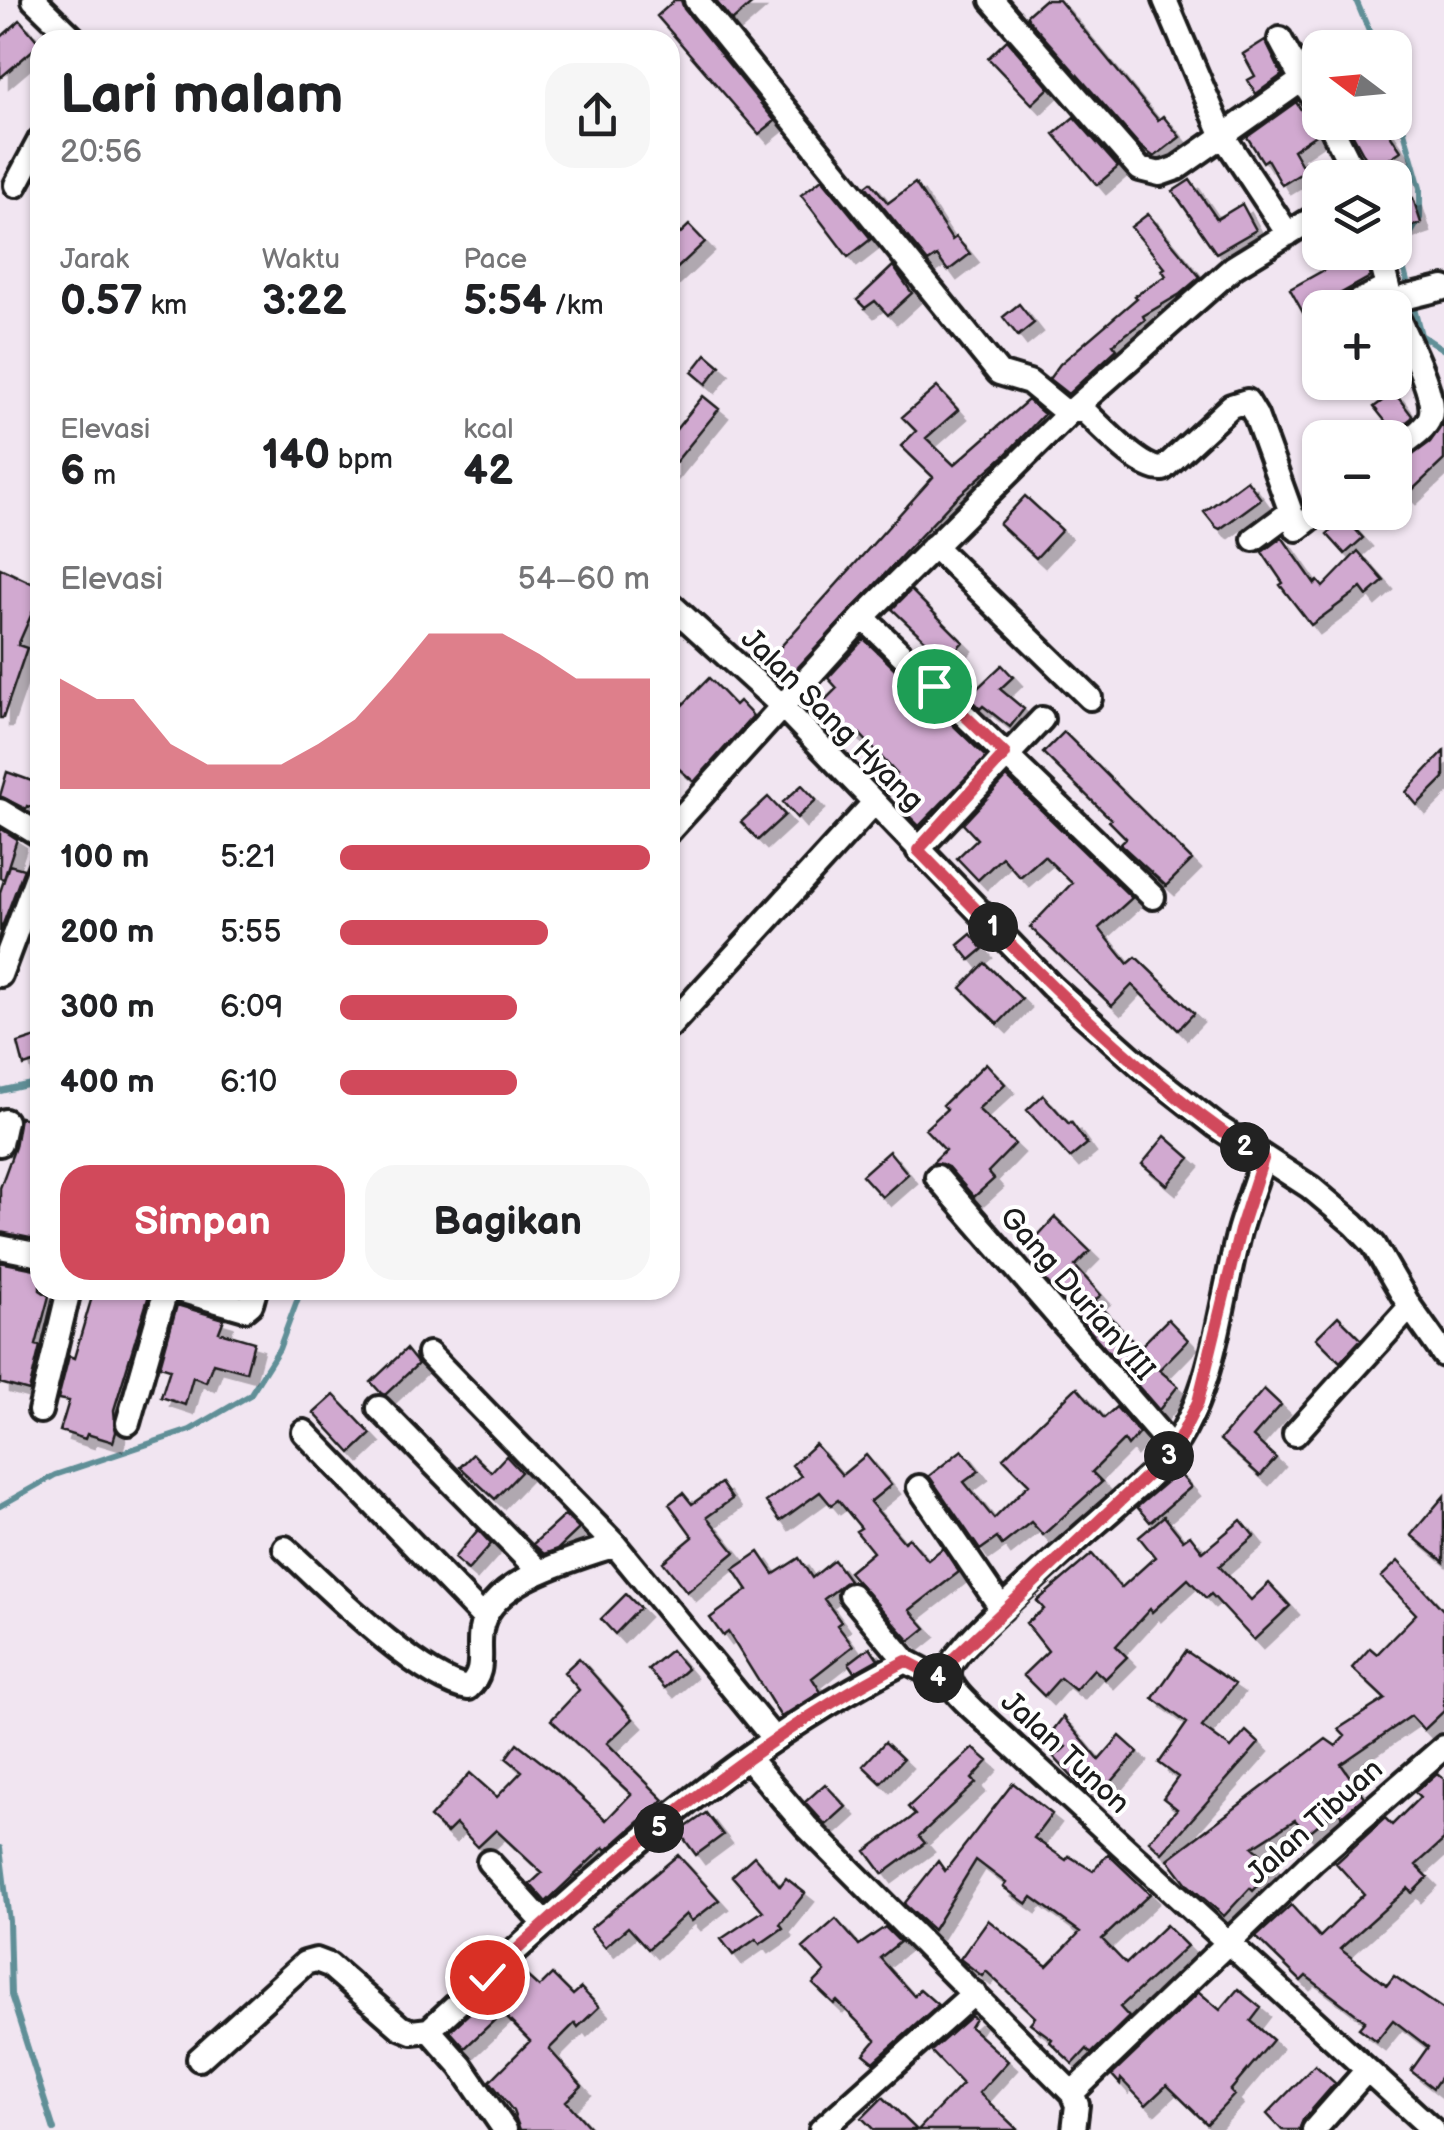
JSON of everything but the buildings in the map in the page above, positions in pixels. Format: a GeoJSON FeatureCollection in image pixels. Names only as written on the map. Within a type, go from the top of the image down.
{"type":"FeatureCollection","features":[{"type":"Feature","properties":{"kind":"street"},"geometry":{"type":"LineString","coordinates":[[696,0],[999,374],[1029,382],[1156,470],[1163,469],[1231,406],[1247,401],[1256,416],[1289,513],[1298,529],[1302,526]]}},
{"type":"Feature","properties":{"kind":"street"},"geometry":{"type":"LineString","coordinates":[[992,0],[1140,169],[1150,173],[1170,172],[1302,80],[1280,39]]}},
{"type":"Feature","properties":{"kind":"street"},"geometry":{"type":"LineString","coordinates":[[1165,0],[1222,134],[1288,234]]}},
{"type":"Feature","properties":{"kind":"street"},"geometry":{"type":"LineString","coordinates":[[39,2],[66,30]]}},
{"type":"Feature","properties":{"kind":"street"},"geometry":{"type":"LineString","coordinates":[[16,185],[30,159]]}},
{"type":"Feature","properties":{"kind":"street"},"geometry":{"type":"LineString","coordinates":[[680,819],[781,705],[934,546],[1073,410],[1234,267],[1302,225]]}},
{"type":"Feature","properties":{"kind":"street"},"geometry":{"type":"LineString","coordinates":[[1412,296],[1444,288]]}},
{"type":"Feature","properties":{"kind":"street"},"geometry":{"type":"LineString","coordinates":[[1412,350],[1432,408],[1428,422],[1412,436]]}},
{"type":"Feature","properties":{"kind":"street"},"geometry":{"type":"LineString","coordinates":[[1254,539],[1289,513]]}},
{"type":"Feature","properties":{"kind":"street"},"geometry":{"type":"LineString","coordinates":[[934,546],[1090,698]]}},
{"type":"Feature","properties":{"kind":"street","name":"Jalan Sang Hyang"},"geometry":{"type":"LineString","coordinates":[[680,616],[781,705],[1051,986],[1150,1074],[1354,1224],[1374,1245],[1444,1355]]}},
{"type":"Feature","properties":{"kind":"street"},"geometry":{"type":"LineString","coordinates":[[870,624],[1153,897]]}},
{"type":"Feature","properties":{"kind":"street"},"geometry":{"type":"LineString","coordinates":[[918,850],[1042,718]]}},
{"type":"Feature","properties":{"kind":"street"},"geometry":{"type":"LineString","coordinates":[[680,1015],[874,803]]}},
{"type":"Feature","properties":{"kind":"street"},"geometry":{"type":"LineString","coordinates":[[0,812],[30,829]]}},
{"type":"Feature","properties":{"kind":"street"},"geometry":{"type":"LineString","coordinates":[[0,975],[30,895]]}},
{"type":"Feature","properties":{"kind":"street"},"geometry":{"type":"LineString","coordinates":[[950,1684],[954,1658],[1174,1450],[1198,1402],[1240,1230],[1263,1159]]}},
{"type":"Feature","properties":{"kind":"street","name":"Gang DurianVIII"},"geometry":{"type":"LineString","coordinates":[[936,1177],[1174,1450]]}},
{"type":"Feature","properties":{"kind":"street"},"geometry":{"type":"LineString","coordinates":[[0,1247],[30,1253]]}},
{"type":"Feature","properties":{"kind":"street"},"geometry":{"type":"LineString","coordinates":[[40,1411],[67,1300]]}},
{"type":"Feature","properties":{"kind":"street"},"geometry":{"type":"LineString","coordinates":[[128,1424],[163,1300]]}},
{"type":"Feature","properties":{"kind":"street"},"geometry":{"type":"LineString","coordinates":[[214,1300],[244,1309],[252,1300]]}},
{"type":"Feature","properties":{"kind":"street"},"geometry":{"type":"LineString","coordinates":[[1296,1434],[1410,1307]]}},
{"type":"Feature","properties":{"kind":"street"},"geometry":{"type":"LineString","coordinates":[[429,1354],[615,1545],[774,1739]]}},
{"type":"Feature","properties":{"kind":"street"},"geometry":{"type":"LineString","coordinates":[[378,1408],[539,1571]]}},
{"type":"Feature","properties":{"kind":"street"},"geometry":{"type":"LineString","coordinates":[[304,1432],[484,1618]]}},
{"type":"Feature","properties":{"kind":"street"},"geometry":{"type":"LineString","coordinates":[[919,1487],[1002,1609]]}},
{"type":"Feature","properties":{"kind":"street"},"geometry":{"type":"LineString","coordinates":[[285,1548],[431,1674],[468,1688],[481,1670],[484,1618],[502,1596],[539,1571],[615,1545]]}},
{"type":"Feature","properties":{"kind":"street"},"geometry":{"type":"LineString","coordinates":[[198,2060],[305,1963],[316,1960],[329,1965],[400,2026],[412,2032],[429,2030],[594,1880],[748,1758],[906,1661],[851,1595]]}},
{"type":"Feature","properties":{"kind":"street","name":"Jalan Tunon"},"geometry":{"type":"LineString","coordinates":[[906,1661],[950,1684],[972,1709],[1433,2130]]}},
{"type":"Feature","properties":{"kind":"street","name":"Jalan Tibuan"},"geometry":{"type":"LineString","coordinates":[[1072,2092],[1313,1861],[1444,1747]]}},
{"type":"Feature","properties":{"kind":"street"},"geometry":{"type":"LineString","coordinates":[[748,1758],[806,1826],[1072,2092],[1077,2105],[1076,2129]]}},
{"type":"Feature","properties":{"kind":"street"},"geometry":{"type":"LineString","coordinates":[[489,1862],[544,1924]]}},
{"type":"Feature","properties":{"kind":"street"},"geometry":{"type":"LineString","coordinates":[[821,2130],[974,1993]]}},
{"type":"Feature","properties":{"kind":"street"},"geometry":{"type":"LineString","coordinates":[[429,2030],[506,2130]]}},
{"type":"Feature","properties":{"kind":"street"},"geometry":{"type":"LineString","coordinates":[[1314,2130],[1367,2070]]}},
{"type":"Feature","properties":{"kind":"waterway"},"geometry":{"type":"LineString","coordinates":[[1356,0],[1368,30]]}},
{"type":"Feature","properties":{"kind":"waterway"},"geometry":{"type":"LineString","coordinates":[[1407,140],[1420,188],[1420,218],[1405,243],[1402,263],[1409,289]]}},
{"type":"Feature","properties":{"kind":"waterway"},"geometry":{"type":"LineString","coordinates":[[1412,301],[1421,335],[1444,350]]}},
{"type":"Feature","properties":{"kind":"waterway"},"geometry":{"type":"LineString","coordinates":[[0,1091],[30,1084]]}},
{"type":"Feature","properties":{"kind":"waterway"},"geometry":{"type":"LineString","coordinates":[[0,1506],[55,1475],[190,1430],[250,1395],[279,1349],[297,1300]]}},
{"type":"Feature","properties":{"kind":"waterway"},"geometry":{"type":"LineString","coordinates":[[0,1848],[9,1921],[11,1995],[54,2130]]}},
{"type":"Feature","properties":{"kind":"route"},"geometry":{"type":"LineString","coordinates":[[487,1977],[581,1891],[774,1739],[906,1661],[950,1684],[948,1673],[954,1658],[1174,1450],[1198,1402],[1240,1230],[1263,1159],[1150,1074],[1051,986],[918,850],[1005,754],[934,686]]}}]}
